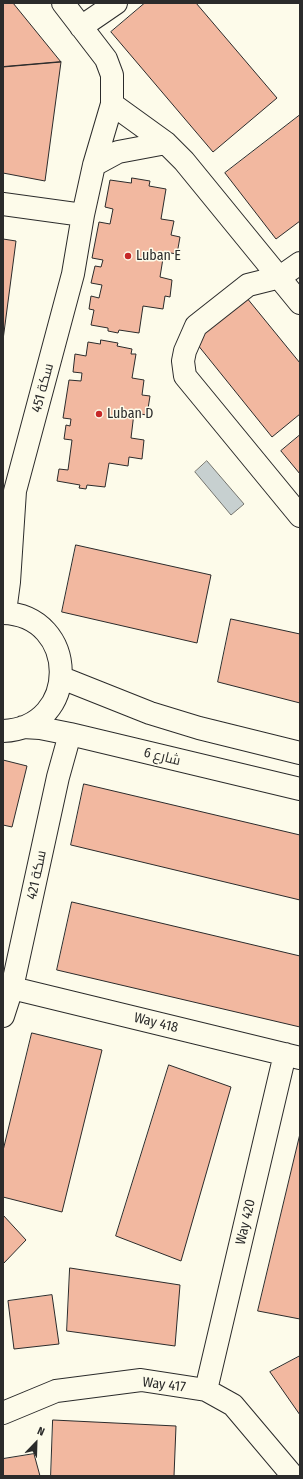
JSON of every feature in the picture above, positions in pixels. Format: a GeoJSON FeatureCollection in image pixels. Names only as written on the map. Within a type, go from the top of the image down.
{"type":"FeatureCollection","features":[{"type":"Feature","properties":{"kind":"street","name":"سكة 451"},"geometry":{"type":"LineString","coordinates":[[4,612],[9,582],[15,491],[73,274],[83,215],[94,165],[112,104],[112,75],[106,59],[63,3]]}},
{"type":"Feature","properties":{"kind":"street"},"geometry":{"type":"LineString","coordinates":[[82,27],[116,3]]}},
{"type":"Feature","properties":{"kind":"street"},"geometry":{"type":"LineString","coordinates":[[112,104],[166,143],[184,161],[300,303]]}},
{"type":"Feature","properties":{"kind":"street"},"geometry":{"type":"LineString","coordinates":[[94,165],[118,152],[166,143]]}},
{"type":"Feature","properties":{"kind":"street"},"geometry":{"type":"LineString","coordinates":[[3,204],[83,215]]}},
{"type":"Feature","properties":{"kind":"street"},"geometry":{"type":"LineString","coordinates":[[300,262],[280,277],[248,285],[218,307],[196,326],[185,350],[183,361],[185,376],[300,516]]}},
{"type":"Feature","properties":{"kind":"street"},"geometry":{"type":"LineString","coordinates":[[4,612],[31,620],[48,633],[56,647],[61,662],[62,678],[58,694],[50,709],[38,720],[13,729]]}},
{"type":"Feature","properties":{"kind":"street"},"geometry":{"type":"LineString","coordinates":[[62,678],[157,716],[300,753]]}},
{"type":"Feature","properties":{"kind":"street","name":"شارع 6"},"geometry":{"type":"LineString","coordinates":[[13,729],[40,728],[70,734],[300,789]]}},
{"type":"Feature","properties":{"kind":"street","name":"سكة 421"},"geometry":{"type":"LineString","coordinates":[[3,1016],[12,988],[58,777],[70,734]]}},
{"type":"Feature","properties":{"kind":"street","name":"Way 418"},"geometry":{"type":"LineString","coordinates":[[12,988],[292,1056]]}},
{"type":"Feature","properties":{"kind":"street","name":"Way 420"},"geometry":{"type":"LineString","coordinates":[[206,1390],[292,1056]]}},
{"type":"Feature","properties":{"kind":"street","name":"Way 417"},"geometry":{"type":"LineString","coordinates":[[3,1413],[56,1391],[141,1380],[206,1390],[233,1405],[293,1476]]}},
{"type":"Feature","properties":{"kind":"shaded area"},"geometry":{"type":"Polygon","coordinates":[[[207,461],[244,504],[231,515],[195,472],[207,461]]]}},
{"type":"Feature","properties":{"kind":"building"},"geometry":{"type":"Polygon","coordinates":[[[3,3],[13,3],[61,62],[3,67],[3,3]]]}},
{"type":"Feature","properties":{"kind":"building"},"geometry":{"type":"Polygon","coordinates":[[[145,3],[196,3],[277,98],[213,152],[111,32],[145,3]]]}},
{"type":"Feature","properties":{"kind":"building"},"geometry":{"type":"Polygon","coordinates":[[[61,62],[45,181],[3,173],[3,67],[61,62]]]}},
{"type":"Feature","properties":{"kind":"building"},"geometry":{"type":"Polygon","coordinates":[[[300,115],[300,221],[276,239],[225,173],[300,115]]]}},
{"type":"Feature","properties":{"kind":"building","name":"Luban E"},"geometry":{"type":"Polygon","coordinates":[[[132,178],[150,181],[149,186],[166,189],[161,219],[174,221],[171,235],[180,237],[177,254],[164,252],[160,277],[172,280],[170,297],[165,296],[163,309],[143,306],[139,333],[119,330],[118,333],[108,331],[108,328],[91,325],[94,310],[89,309],[91,296],[99,298],[102,285],[91,283],[95,266],[101,267],[103,260],[92,258],[99,222],[110,224],[113,209],[105,207],[110,180],[131,183],[132,178]]]}},
{"type":"Feature","properties":{"kind":"building"},"geometry":{"type":"Polygon","coordinates":[[[3,239],[16,241],[3,340],[3,239]]]}},
{"type":"Feature","properties":{"kind":"building"},"geometry":{"type":"Polygon","coordinates":[[[242,292],[300,363],[300,414],[272,437],[193,339],[242,292]]]}},
{"type":"Feature","properties":{"kind":"building","name":"Luban D"},"geometry":{"type":"Polygon","coordinates":[[[101,340],[118,343],[117,346],[132,349],[131,354],[136,354],[132,378],[144,380],[142,395],[150,396],[147,415],[134,413],[131,438],[144,440],[142,459],[129,457],[128,466],[109,463],[105,487],[87,485],[86,489],[79,488],[80,485],[57,481],[59,469],[68,470],[72,440],[64,439],[66,425],[70,426],[71,419],[63,418],[69,380],[81,381],[82,373],[73,372],[75,354],[86,356],[88,342],[100,344],[101,340]]]}},
{"type":"Feature","properties":{"kind":"building"},"geometry":{"type":"Polygon","coordinates":[[[300,435],[300,474],[281,451],[300,435]]]}},
{"type":"Feature","properties":{"kind":"building"},"geometry":{"type":"Polygon","coordinates":[[[76,545],[211,575],[197,643],[62,612],[76,545]]]}},
{"type":"Feature","properties":{"kind":"building"},"geometry":{"type":"Polygon","coordinates":[[[231,619],[300,634],[300,703],[218,682],[231,619]]]}},
{"type":"Feature","properties":{"kind":"building"},"geometry":{"type":"Polygon","coordinates":[[[3,760],[27,766],[12,827],[3,825],[3,760]]]}},
{"type":"Feature","properties":{"kind":"building"},"geometry":{"type":"Polygon","coordinates":[[[84,784],[300,835],[300,900],[71,845],[84,784]]]}},
{"type":"Feature","properties":{"kind":"building"},"geometry":{"type":"Polygon","coordinates":[[[72,902],[300,956],[300,1027],[57,970],[72,902]]]}},
{"type":"Feature","properties":{"kind":"building"},"geometry":{"type":"Polygon","coordinates":[[[32,1033],[102,1050],[62,1212],[3,1197],[3,1151],[32,1033]]]}},
{"type":"Feature","properties":{"kind":"building"},"geometry":{"type":"Polygon","coordinates":[[[169,1065],[231,1087],[181,1261],[116,1236],[169,1065]]]}},
{"type":"Feature","properties":{"kind":"building"},"geometry":{"type":"Polygon","coordinates":[[[300,1134],[300,1319],[258,1311],[300,1134]]]}},
{"type":"Feature","properties":{"kind":"building"},"geometry":{"type":"Polygon","coordinates":[[[3,1215],[26,1240],[3,1264],[3,1215]]]}},
{"type":"Feature","properties":{"kind":"building"},"geometry":{"type":"Polygon","coordinates":[[[70,1268],[180,1285],[175,1346],[67,1331],[70,1268]]]}},
{"type":"Feature","properties":{"kind":"building"},"geometry":{"type":"Polygon","coordinates":[[[52,1295],[59,1344],[14,1349],[8,1301],[52,1295]]]}},
{"type":"Feature","properties":{"kind":"building"},"geometry":{"type":"Polygon","coordinates":[[[300,1356],[300,1415],[270,1372],[300,1356]]]}},
{"type":"Feature","properties":{"kind":"building"},"geometry":{"type":"Polygon","coordinates":[[[53,1420],[176,1426],[174,1476],[51,1476],[53,1420]]]}},
{"type":"Feature","properties":{"kind":"building"},"geometry":{"type":"Polygon","coordinates":[[[34,1454],[40,1476],[3,1476],[3,1459],[34,1454]]]}},
{"type":"Feature","properties":{"kind":"place","name":"Luban E"},"geometry":{"type":"Point","coordinates":[128,256]}},
{"type":"Feature","properties":{"kind":"place","name":"Luban D"},"geometry":{"type":"Point","coordinates":[99,414]}}]}
